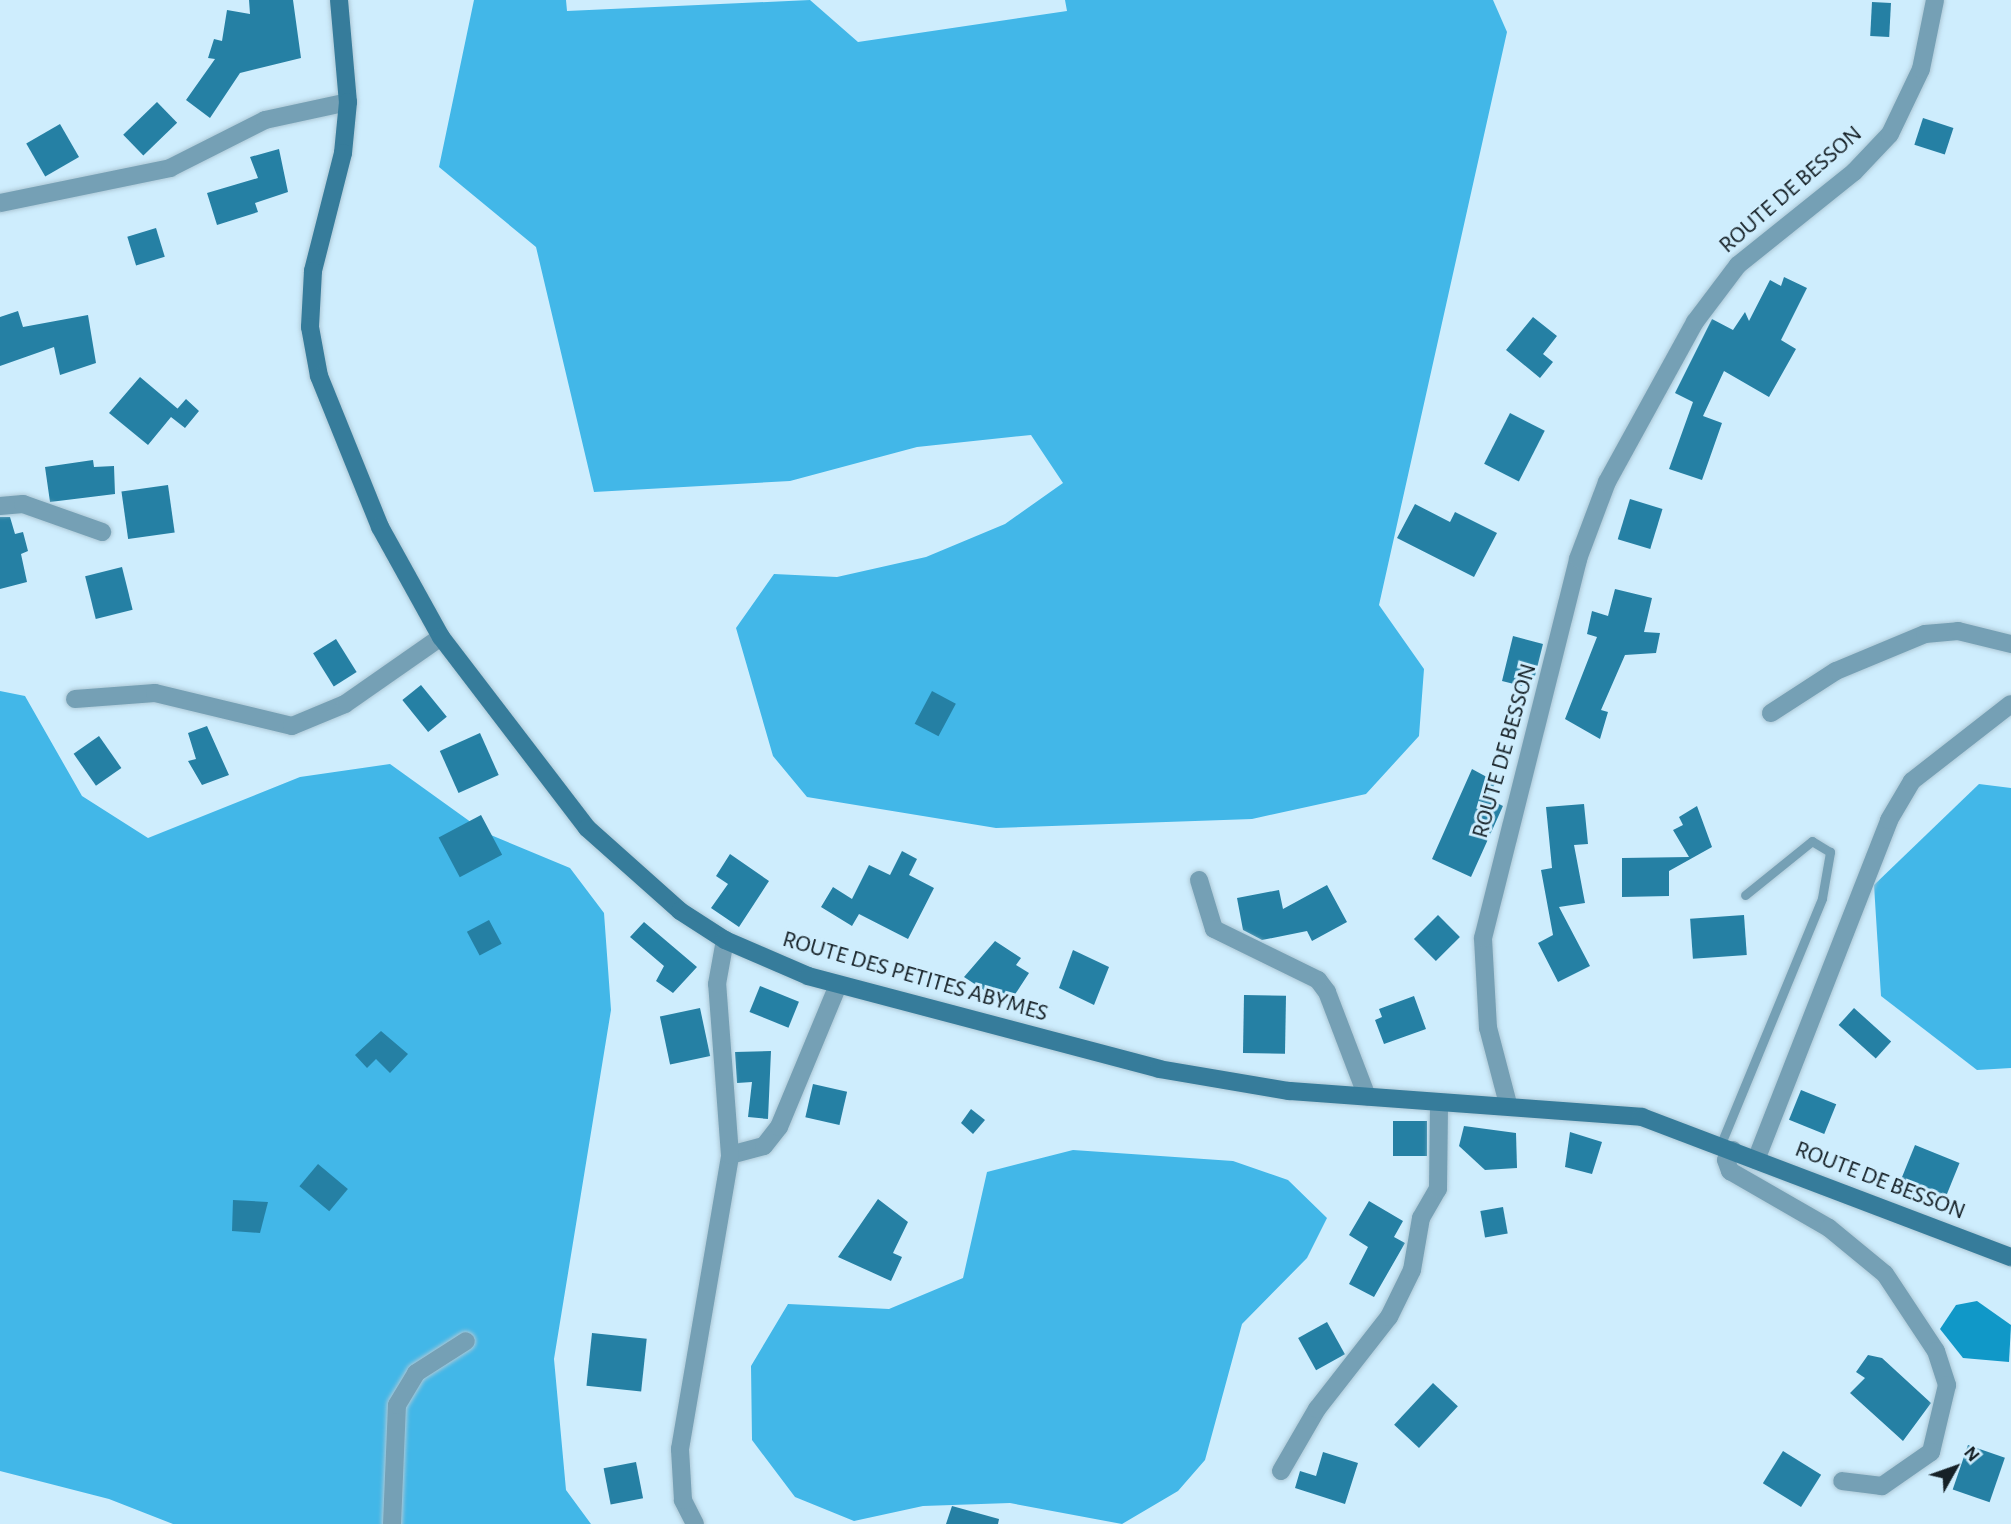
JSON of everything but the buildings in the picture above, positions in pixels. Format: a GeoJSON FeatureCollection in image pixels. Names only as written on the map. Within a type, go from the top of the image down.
{"type":"FeatureCollection","features":[{"type":"Feature","properties":{"kind":"main road","name":"ROUTE DES PETITES ABYMES"},"geometry":{"type":"LineString","coordinates":[[339,0],[348,102],[343,153],[313,271],[310,327],[319,376],[380,527],[440,637],[587,828],[634,875],[725,940],[838,985],[1160,1069],[1367,1097],[1439,1104],[1508,1104]]}},
{"type":"Feature","properties":{"kind":"main road","name":"ROUTE DE BESSON"},"geometry":{"type":"LineString","coordinates":[[1508,1104],[1642,1117],[2011,1257]]}},
{"type":"Feature","properties":{"kind":"street","name":"ROUTE DE BESSON"},"geometry":{"type":"LineString","coordinates":[[1508,1104],[1488,1028],[1483,938],[1578,559],[1607,482],[1695,323],[1738,265],[1854,172],[1890,134],[1921,69],[1935,0]]}},
{"type":"Feature","properties":{"kind":"street"},"geometry":{"type":"LineString","coordinates":[[0,203],[170,168],[265,120],[348,102]]}},
{"type":"Feature","properties":{"kind":"street"},"geometry":{"type":"LineString","coordinates":[[0,506],[23,504],[102,532]]}},
{"type":"Feature","properties":{"kind":"street"},"geometry":{"type":"LineString","coordinates":[[1771,713],[1836,671],[1925,634],[1958,631],[2011,644]]}},
{"type":"Feature","properties":{"kind":"street"},"geometry":{"type":"LineString","coordinates":[[75,699],[155,693],[292,726],[345,704],[440,637]]}},
{"type":"Feature","properties":{"kind":"street"},"geometry":{"type":"LineString","coordinates":[[1756,1160],[1889,820],[1912,781],[2011,705]]}},
{"type":"Feature","properties":{"kind":"street"},"geometry":{"type":"LineString","coordinates":[[1199,880],[1214,929],[1322,986],[1367,1097]]}},
{"type":"Feature","properties":{"kind":"street"},"geometry":{"type":"LineString","coordinates":[[695,1524],[683,1500],[680,1449],[730,1155],[717,984],[725,940]]}},
{"type":"Feature","properties":{"kind":"street"},"geometry":{"type":"LineString","coordinates":[[730,1155],[764,1146],[779,1127],[838,985]]}},
{"type":"Feature","properties":{"kind":"street"},"geometry":{"type":"LineString","coordinates":[[1281,1471],[1317,1409],[1389,1317],[1412,1270],[1421,1218],[1438,1189],[1439,1104]]}},
{"type":"Feature","properties":{"kind":"street"},"geometry":{"type":"LineString","coordinates":[[1726,1148],[1730,1171],[1829,1228],[1885,1274],[1936,1351],[1947,1385],[1931,1452],[1882,1486],[1842,1481]]}},
{"type":"Feature","properties":{"kind":"street"},"geometry":{"type":"LineString","coordinates":[[392,1524],[397,1405],[416,1373],[466,1341]]}},
{"type":"Feature","properties":{"kind":"lane"},"geometry":{"type":"LineString","coordinates":[[1726,1148],[1822,898],[1830,852],[1812,841],[1745,895]]}},
{"type":"Feature","properties":{"kind":"shaded area"},"geometry":{"type":"Polygon","coordinates":[[[474,0],[566,0],[567,11],[810,0],[858,42],[1067,11],[1065,0],[1493,0],[1507,32],[1379,605],[1424,669],[1419,736],[1366,794],[1252,819],[996,828],[807,797],[773,756],[736,628],[774,574],[837,577],[926,557],[1005,524],[1063,483],[1031,435],[917,447],[790,481],[594,492],[536,247],[439,167],[474,0]]]}},
{"type":"Feature","properties":{"kind":"shaded area"},"geometry":{"type":"Polygon","coordinates":[[[0,691],[25,696],[82,796],[148,838],[300,777],[390,764],[486,833],[570,868],[604,913],[611,1010],[554,1359],[566,1490],[591,1524],[173,1524],[109,1499],[0,1471],[0,691]]]}},
{"type":"Feature","properties":{"kind":"shaded area"},"geometry":{"type":"Polygon","coordinates":[[[1979,784],[2011,788],[2011,1068],[1977,1070],[1881,996],[1874,885],[1979,784]]]}},
{"type":"Feature","properties":{"kind":"shaded area"},"geometry":{"type":"Polygon","coordinates":[[[1073,1150],[1233,1161],[1288,1180],[1327,1218],[1307,1258],[1242,1324],[1205,1460],[1178,1491],[1122,1524],[1010,1503],[923,1506],[854,1521],[795,1497],[752,1440],[751,1366],[788,1304],[889,1309],[963,1278],[987,1172],[1073,1150]]]}},
{"type":"Feature","properties":{"kind":"shaded area"},"geometry":{"type":"Polygon","coordinates":[[[1977,1301],[2011,1325],[2009,1362],[1963,1358],[1940,1329],[1956,1305],[1977,1301]]]}}]}
